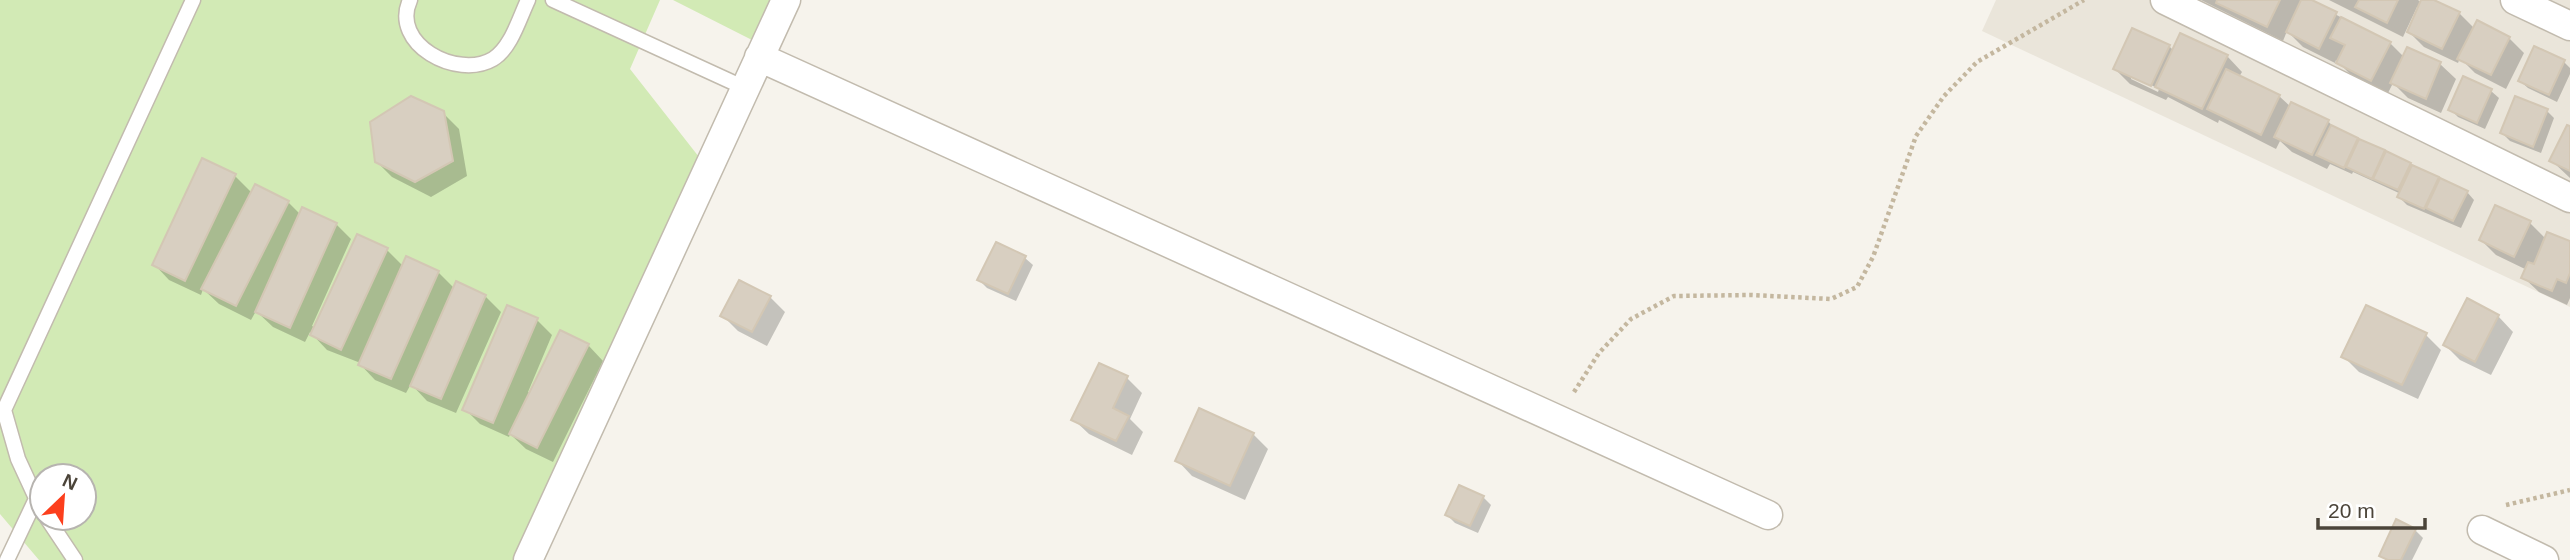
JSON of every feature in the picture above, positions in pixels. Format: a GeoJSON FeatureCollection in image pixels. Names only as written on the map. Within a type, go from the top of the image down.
{"type":"FeatureCollection","features":[{"type":"Feature","properties":{"kind":"street"},"geometry":{"type":"LineString","coordinates":[[528,560],[786,0]]}},
{"type":"Feature","properties":{"kind":"street"},"geometry":{"type":"LineString","coordinates":[[2165,0],[2570,198]]}},
{"type":"Feature","properties":{"kind":"street"},"geometry":{"type":"LineString","coordinates":[[2515,0],[2570,26]]}},
{"type":"Feature","properties":{"kind":"street"},"geometry":{"type":"LineString","coordinates":[[760,57],[1769,515]]}},
{"type":"Feature","properties":{"kind":"street"},"geometry":{"type":"LineString","coordinates":[[2482,530],[2544,560]]}},
{"type":"Feature","properties":{"kind":"lane"},"geometry":{"type":"LineString","coordinates":[[28,476],[4,410],[193,0]]}},
{"type":"Feature","properties":{"kind":"lane"},"geometry":{"type":"LineString","coordinates":[[410,0],[405,21],[411,37],[425,50],[449,62],[474,65],[491,60],[504,50],[528,0]]}},
{"type":"Feature","properties":{"kind":"lane"},"geometry":{"type":"LineString","coordinates":[[554,0],[745,88]]}},
{"type":"Feature","properties":{"kind":"lane"},"geometry":{"type":"LineString","coordinates":[[7,560],[28,525]]}},
{"type":"Feature","properties":{"kind":"lane"},"geometry":{"type":"LineString","coordinates":[[56,532],[75,560]]}},
{"type":"Feature","properties":{"kind":"path"},"geometry":{"type":"LineString","coordinates":[[1557,419],[1599,353],[1631,319],[1674,296],[1751,295],[1831,299],[1857,287],[1873,257],[1916,136],[1944,96],[1977,62],[2084,0]]}},
{"type":"Feature","properties":{"kind":"path"},"geometry":{"type":"LineString","coordinates":[[2482,530],[2507,505],[2570,490]]}},
{"type":"Feature","properties":{"kind":"shaded area"},"geometry":{"type":"Polygon","coordinates":[[[1996,0],[2570,0],[2570,307],[1982,31],[1996,0]]]}},
{"type":"Feature","properties":{"kind":"green space"},"geometry":{"type":"Polygon","coordinates":[[[0,0],[660,0],[630,69],[699,157],[515,560],[39,560],[0,514],[0,0]]]}},
{"type":"Feature","properties":{"kind":"green space"},"geometry":{"type":"Polygon","coordinates":[[[673,0],[770,0],[752,40],[673,0]]]}},
{"type":"Feature","properties":{"kind":"building"},"geometry":{"type":"Polygon","coordinates":[[[2217,0],[2280,0],[2267,27],[2216,3],[2217,0]]]}},
{"type":"Feature","properties":{"kind":"building"},"geometry":{"type":"Polygon","coordinates":[[[2301,0],[2312,0],[2337,12],[2319,49],[2286,32],[2301,0]]]}},
{"type":"Feature","properties":{"kind":"building"},"geometry":{"type":"Polygon","coordinates":[[[2359,0],[2398,0],[2387,23],[2355,7],[2359,0]]]}},
{"type":"Feature","properties":{"kind":"building"},"geometry":{"type":"Polygon","coordinates":[[[2421,0],[2434,0],[2460,12],[2442,49],[2407,32],[2421,0]]]}},
{"type":"Feature","properties":{"kind":"building"},"geometry":{"type":"Polygon","coordinates":[[[2341,17],[2391,42],[2371,81],[2336,63],[2345,45],[2330,38],[2341,17]]]}},
{"type":"Feature","properties":{"kind":"building"},"geometry":{"type":"Polygon","coordinates":[[[2477,20],[2510,37],[2491,75],[2457,59],[2477,20]]]}},
{"type":"Feature","properties":{"kind":"building"},"geometry":{"type":"Polygon","coordinates":[[[2132,28],[2170,45],[2151,86],[2113,69],[2132,28]]]}},
{"type":"Feature","properties":{"kind":"building"},"geometry":{"type":"Polygon","coordinates":[[[2180,33],[2228,55],[2202,109],[2155,87],[2180,33]]]}},
{"type":"Feature","properties":{"kind":"building"},"geometry":{"type":"Polygon","coordinates":[[[2534,46],[2565,60],[2549,95],[2518,81],[2534,46]]]}},
{"type":"Feature","properties":{"kind":"building"},"geometry":{"type":"Polygon","coordinates":[[[2407,47],[2441,62],[2426,99],[2390,83],[2407,47]]]}},
{"type":"Feature","properties":{"kind":"building"},"geometry":{"type":"Polygon","coordinates":[[[2226,69],[2280,95],[2261,135],[2207,109],[2226,69]]]}},
{"type":"Feature","properties":{"kind":"building"},"geometry":{"type":"Polygon","coordinates":[[[2463,76],[2492,89],[2477,123],[2448,110],[2463,76]]]}},
{"type":"Feature","properties":{"kind":"building"},"geometry":{"type":"Polygon","coordinates":[[[411,96],[444,111],[453,161],[415,182],[375,162],[370,122],[411,96]]]}},
{"type":"Feature","properties":{"kind":"building"},"geometry":{"type":"Polygon","coordinates":[[[2515,96],[2548,109],[2533,147],[2500,133],[2515,96]]]}},
{"type":"Feature","properties":{"kind":"building"},"geometry":{"type":"Polygon","coordinates":[[[2291,102],[2329,120],[2312,155],[2274,137],[2291,102]]]}},
{"type":"Feature","properties":{"kind":"building"},"geometry":{"type":"Polygon","coordinates":[[[2331,125],[2358,138],[2344,168],[2316,155],[2331,125]]]}},
{"type":"Feature","properties":{"kind":"building"},"geometry":{"type":"Polygon","coordinates":[[[2567,125],[2570,126],[2570,171],[2549,161],[2567,125]]]}},
{"type":"Feature","properties":{"kind":"building"},"geometry":{"type":"Polygon","coordinates":[[[2359,139],[2385,150],[2372,179],[2346,167],[2359,139]]]}},
{"type":"Feature","properties":{"kind":"building"},"geometry":{"type":"Polygon","coordinates":[[[2386,151],[2411,163],[2398,190],[2373,179],[2386,151]]]}},
{"type":"Feature","properties":{"kind":"building"},"geometry":{"type":"Polygon","coordinates":[[[202,158],[236,174],[185,281],[152,265],[202,158]]]}},
{"type":"Feature","properties":{"kind":"building"},"geometry":{"type":"Polygon","coordinates":[[[2412,165],[2439,177],[2424,209],[2397,197],[2412,165]]]}},
{"type":"Feature","properties":{"kind":"building"},"geometry":{"type":"Polygon","coordinates":[[[2440,178],[2468,191],[2453,221],[2426,208],[2440,178]]]}},
{"type":"Feature","properties":{"kind":"building"},"geometry":{"type":"Polygon","coordinates":[[[255,184],[289,201],[236,306],[201,289],[255,184]]]}},
{"type":"Feature","properties":{"kind":"building"},"geometry":{"type":"Polygon","coordinates":[[[2495,205],[2531,221],[2514,257],[2479,240],[2495,205]]]}},
{"type":"Feature","properties":{"kind":"building"},"geometry":{"type":"Polygon","coordinates":[[[302,207],[337,223],[290,328],[255,312],[302,207]]]}},
{"type":"Feature","properties":{"kind":"building"},"geometry":{"type":"Polygon","coordinates":[[[2547,232],[2570,241],[2570,273],[2566,283],[2557,279],[2552,291],[2521,278],[2528,262],[2534,264],[2547,232]]]}},
{"type":"Feature","properties":{"kind":"building"},"geometry":{"type":"Polygon","coordinates":[[[357,234],[388,248],[341,350],[310,335],[357,234]]]}},
{"type":"Feature","properties":{"kind":"building"},"geometry":{"type":"Polygon","coordinates":[[[996,242],[1026,256],[1008,294],[977,280],[996,242]]]}},
{"type":"Feature","properties":{"kind":"building"},"geometry":{"type":"Polygon","coordinates":[[[406,256],[439,271],[391,379],[358,365],[406,256]]]}},
{"type":"Feature","properties":{"kind":"building"},"geometry":{"type":"Polygon","coordinates":[[[739,280],[771,296],[752,332],[720,316],[739,280]]]}},
{"type":"Feature","properties":{"kind":"building"},"geometry":{"type":"Polygon","coordinates":[[[456,281],[486,295],[441,399],[410,386],[456,281]]]}},
{"type":"Feature","properties":{"kind":"building"},"geometry":{"type":"Polygon","coordinates":[[[2467,298],[2499,315],[2475,362],[2443,345],[2467,298]]]}},
{"type":"Feature","properties":{"kind":"building"},"geometry":{"type":"Polygon","coordinates":[[[507,305],[538,318],[493,423],[462,410],[507,305]]]}},
{"type":"Feature","properties":{"kind":"building"},"geometry":{"type":"Polygon","coordinates":[[[2366,305],[2427,333],[2402,385],[2341,357],[2366,305]]]}},
{"type":"Feature","properties":{"kind":"building"},"geometry":{"type":"Polygon","coordinates":[[[560,330],[589,344],[537,448],[509,434],[560,330]]]}},
{"type":"Feature","properties":{"kind":"building"},"geometry":{"type":"Polygon","coordinates":[[[1099,363],[1128,376],[1113,408],[1129,416],[1116,441],[1071,420],[1099,363]]]}},
{"type":"Feature","properties":{"kind":"building"},"geometry":{"type":"Polygon","coordinates":[[[1199,408],[1254,433],[1230,486],[1175,461],[1199,408]]]}},
{"type":"Feature","properties":{"kind":"building"},"geometry":{"type":"Polygon","coordinates":[[[1459,485],[1484,496],[1470,526],[1445,515],[1459,485]]]}},
{"type":"Feature","properties":{"kind":"building"},"geometry":{"type":"Polygon","coordinates":[[[2396,519],[2416,529],[2401,560],[2388,560],[2379,556],[2396,519]]]}}]}
